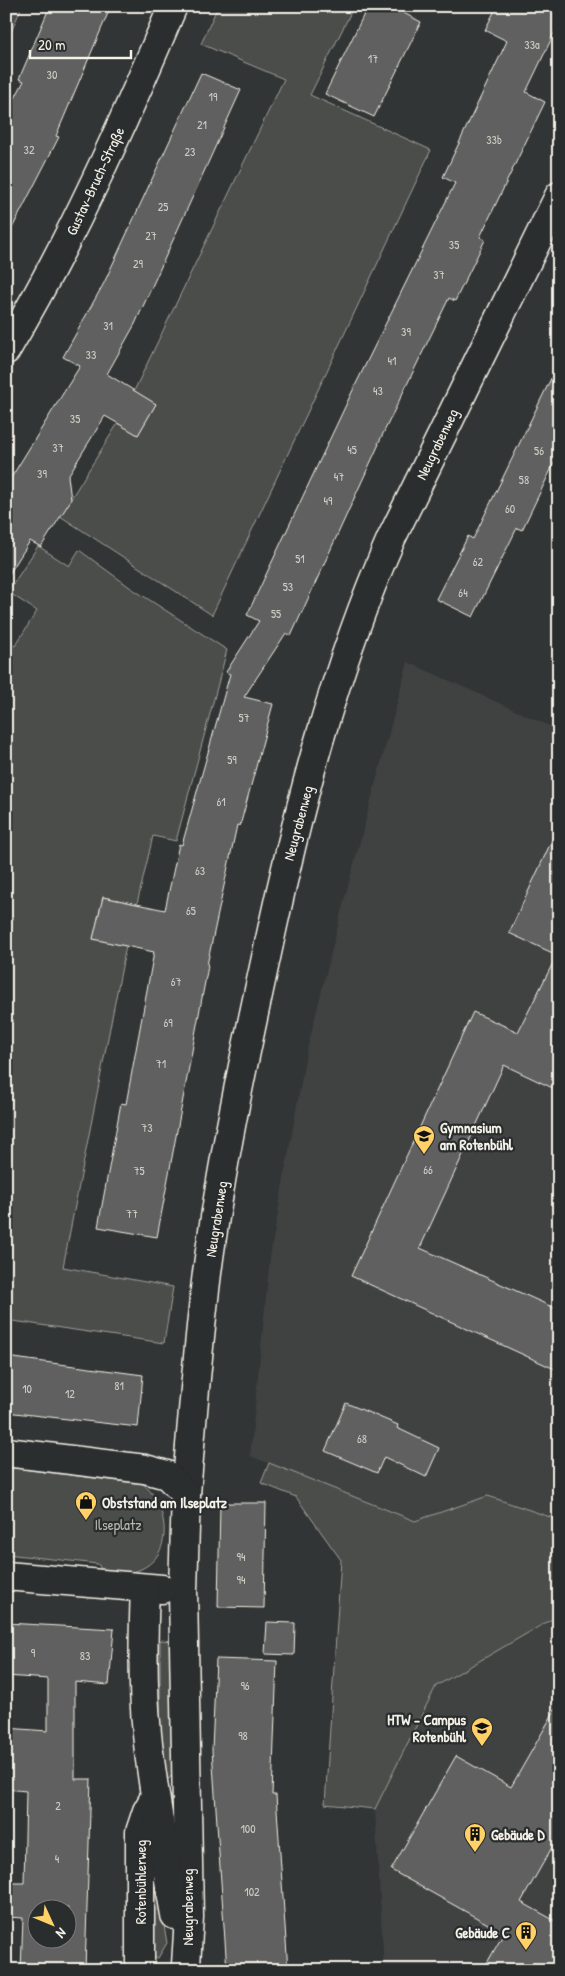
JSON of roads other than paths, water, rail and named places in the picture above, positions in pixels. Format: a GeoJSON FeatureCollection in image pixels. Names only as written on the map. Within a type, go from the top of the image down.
{"type":"FeatureCollection","features":[{"type":"Feature","properties":{"kind":"street","name":"Gustav-Bruch-Straße"},"geometry":{"type":"LineString","coordinates":[[6,350],[74,227],[137,91],[173,6]]}},
{"type":"Feature","properties":{"kind":"street","name":"Neugrabenweg"},"geometry":{"type":"LineString","coordinates":[[186,1494],[189,1446],[208,1272],[236,1097],[284,872],[330,703],[372,582],[391,538],[559,196]]}},
{"type":"Feature","properties":{"kind":"street"},"geometry":{"type":"LineString","coordinates":[[6,1452],[145,1469],[167,1475],[186,1494],[183,1590],[145,1589],[6,1576]]}},
{"type":"Feature","properties":{"kind":"street","name":"Neugrabenweg"},"geometry":{"type":"LineString","coordinates":[[145,1589],[143,1629],[147,1732],[155,1797],[176,1919],[182,1968]]}},
{"type":"Feature","properties":{"kind":"street","name":"Neugrabenweg"},"geometry":{"type":"LineString","coordinates":[[182,1968],[189,1917],[183,1590]]}},
{"type":"Feature","properties":{"kind":"street","name":"Rotenbühlerweg"},"geometry":{"type":"LineString","coordinates":[[140,1970],[140,1832],[147,1811],[155,1797]]}},
{"type":"Feature","properties":{"kind":"place","name":"Gymnasium am Rotenbühl"},"geometry":{"type":"Point","coordinates":[424,1155]}},
{"type":"Feature","properties":{"kind":"place","name":"Obststand am Ilseplatz"},"geometry":{"type":"Point","coordinates":[86,1521]}},
{"type":"Feature","properties":{"kind":"place","name":"HTW - Campus Rotenbühl"},"geometry":{"type":"Point","coordinates":[482,1747]}},
{"type":"Feature","properties":{"kind":"place","name":"Gebäude D"},"geometry":{"type":"Point","coordinates":[475,1853]}},
{"type":"Feature","properties":{"kind":"place","name":"Gebäude C"},"geometry":{"type":"Point","coordinates":[526,1951]}},
{"type":"Feature","properties":{"kind":"park label","name":"Ilseplatz"},"geometry":{"type":"Point","coordinates":[118,1524]}}]}
